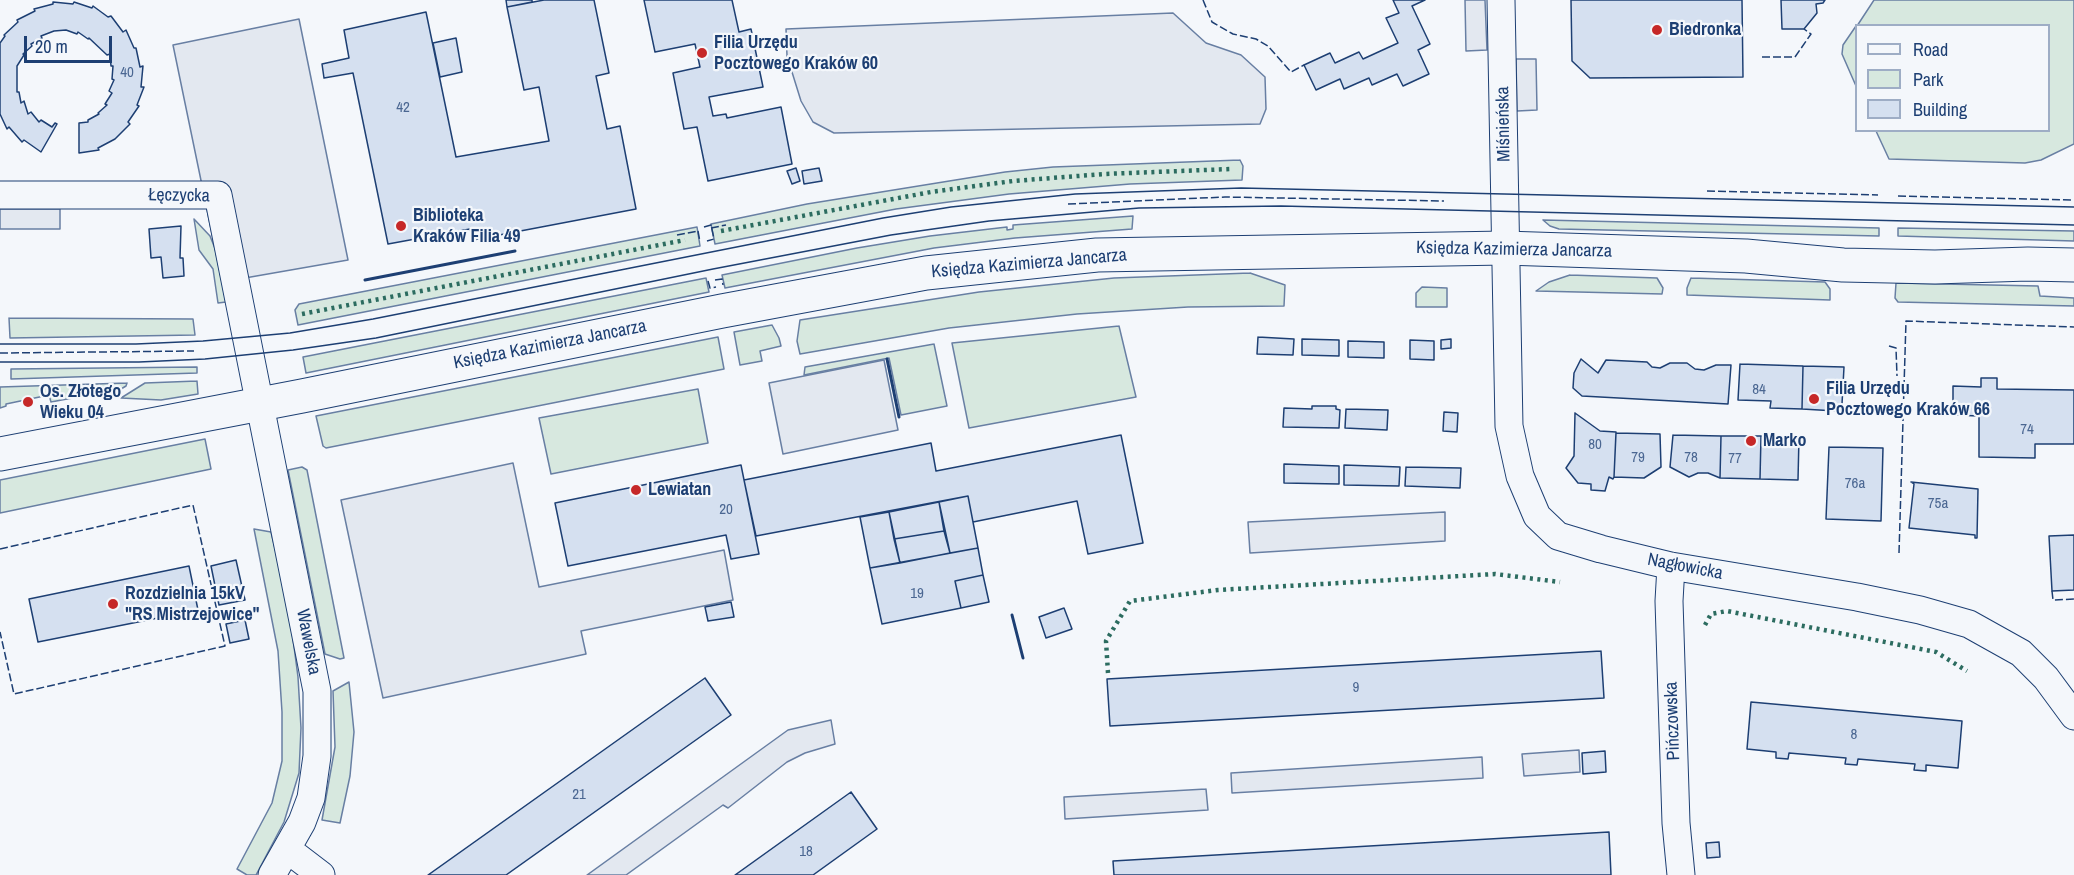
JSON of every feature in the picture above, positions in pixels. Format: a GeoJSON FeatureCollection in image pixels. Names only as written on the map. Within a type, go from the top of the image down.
{"type":"FeatureCollection","features":[{"type":"Feature","properties":{"kind":"street","name":"Miśnieńska"},"geometry":{"type":"LineString","coordinates":[[1501,0],[1505,248]]}},
{"type":"Feature","properties":{"kind":"street","name":"Łęczycka"},"geometry":{"type":"LineString","coordinates":[[0,195],[218,195],[259,404]]}},
{"type":"Feature","properties":{"kind":"street","name":"Księdza Kazimierza Jancarza"},"geometry":{"type":"LineString","coordinates":[[0,454],[722,310],[926,273],[1097,255],[1505,248],[1746,256],[1865,265],[1935,267],[2074,265]]}},
{"type":"Feature","properties":{"kind":"street","name":"Nagłowicka"},"geometry":{"type":"LineString","coordinates":[[1505,248],[1509,426],[1520,476],[1537,516],[1558,536],[1671,566],[1857,597],[1920,610],[1969,624],[2020,653],[2046,678],[2074,716]]}},
{"type":"Feature","properties":{"kind":"street","name":"Wawelska"},"geometry":{"type":"LineString","coordinates":[[259,404],[317,691],[317,756],[311,798],[302,822],[272,875]]}},
{"type":"Feature","properties":{"kind":"street","name":"Pińczowska"},"geometry":{"type":"LineString","coordinates":[[1671,566],[1669,601],[1676,823],[1681,875]]}},
{"type":"Feature","properties":{"kind":"street"},"geometry":{"type":"LineString","coordinates":[[287,849],[321,875]]}},
{"type":"Feature","properties":{"kind":"green space"},"geometry":{"type":"Polygon","coordinates":[[[1874,0],[2074,0],[2074,144],[2041,160],[2025,163],[1889,159],[1876,132],[2050,132],[2050,24],[1858,24],[1874,0]]]}},
{"type":"Feature","properties":{"kind":"green space"},"geometry":{"type":"Polygon","coordinates":[[[1855,27],[1855,84],[1842,54],[1843,45],[1855,27]]]}},
{"type":"Feature","properties":{"kind":"green space"},"geometry":{"type":"Polygon","coordinates":[[[1240,160],[1243,166],[1242,180],[1130,184],[1009,194],[896,209],[715,244],[711,224],[807,204],[1005,172],[1053,167],[1240,160]]]}},
{"type":"Feature","properties":{"kind":"green space"},"geometry":{"type":"Polygon","coordinates":[[[1133,216],[1132,229],[1015,238],[934,248],[725,288],[722,275],[930,236],[1007,227],[1007,230],[1013,229],[1013,225],[1133,216]]]}},
{"type":"Feature","properties":{"kind":"green space"},"geometry":{"type":"Polygon","coordinates":[[[194,219],[210,236],[216,251],[226,302],[218,303],[213,269],[199,250],[194,219]]]}},
{"type":"Feature","properties":{"kind":"green space"},"geometry":{"type":"Polygon","coordinates":[[[1543,220],[1879,228],[1879,236],[1559,229],[1543,220]]]}},
{"type":"Feature","properties":{"kind":"green space"},"geometry":{"type":"Polygon","coordinates":[[[697,227],[700,246],[298,325],[295,310],[299,304],[697,227]]]}},
{"type":"Feature","properties":{"kind":"green space"},"geometry":{"type":"Polygon","coordinates":[[[1898,228],[2074,231],[2074,241],[1898,236],[1898,228]]]}},
{"type":"Feature","properties":{"kind":"green space"},"geometry":{"type":"Polygon","coordinates":[[[1250,273],[1285,285],[1284,306],[1188,307],[1077,314],[949,328],[800,354],[797,341],[800,320],[979,292],[1114,278],[1250,273]]]}},
{"type":"Feature","properties":{"kind":"green space"},"geometry":{"type":"Polygon","coordinates":[[[1570,275],[1657,278],[1663,288],[1662,294],[1536,291],[1549,282],[1570,275]]]}},
{"type":"Feature","properties":{"kind":"green space"},"geometry":{"type":"Polygon","coordinates":[[[706,278],[709,292],[306,373],[303,357],[706,278]]]}},
{"type":"Feature","properties":{"kind":"green space"},"geometry":{"type":"Polygon","coordinates":[[[1691,278],[1825,282],[1830,289],[1830,300],[1687,295],[1691,278]]]}},
{"type":"Feature","properties":{"kind":"green space"},"geometry":{"type":"Polygon","coordinates":[[[1896,283],[2038,286],[2040,296],[2074,298],[2074,306],[1898,302],[1895,298],[1896,283]]]}},
{"type":"Feature","properties":{"kind":"green space"},"geometry":{"type":"Polygon","coordinates":[[[1422,287],[1447,288],[1447,307],[1416,307],[1416,293],[1422,287]]]}},
{"type":"Feature","properties":{"kind":"green space"},"geometry":{"type":"Polygon","coordinates":[[[9,318],[193,319],[195,335],[10,338],[9,318]]]}},
{"type":"Feature","properties":{"kind":"green space"},"geometry":{"type":"Polygon","coordinates":[[[772,325],[781,346],[760,351],[762,361],[740,365],[734,332],[772,325]]]}},
{"type":"Feature","properties":{"kind":"green space"},"geometry":{"type":"Polygon","coordinates":[[[1119,326],[1136,397],[969,428],[952,343],[1119,326]]]}},
{"type":"Feature","properties":{"kind":"green space"},"geometry":{"type":"Polygon","coordinates":[[[718,337],[724,369],[326,448],[323,446],[316,416],[718,337]]]}},
{"type":"Feature","properties":{"kind":"green space"},"geometry":{"type":"Polygon","coordinates":[[[934,344],[947,406],[901,415],[889,358],[804,375],[805,367],[934,344]]]}},
{"type":"Feature","properties":{"kind":"green space"},"geometry":{"type":"Polygon","coordinates":[[[197,367],[197,373],[11,379],[11,369],[197,367]]]}},
{"type":"Feature","properties":{"kind":"green space"},"geometry":{"type":"Polygon","coordinates":[[[197,381],[198,394],[161,400],[121,398],[145,383],[197,381]]]}},
{"type":"Feature","properties":{"kind":"green space"},"geometry":{"type":"Polygon","coordinates":[[[127,383],[121,389],[51,402],[49,395],[6,404],[0,408],[0,387],[127,383]]]}},
{"type":"Feature","properties":{"kind":"green space"},"geometry":{"type":"Polygon","coordinates":[[[698,389],[708,443],[551,474],[539,418],[698,389]]]}},
{"type":"Feature","properties":{"kind":"green space"},"geometry":{"type":"Polygon","coordinates":[[[205,439],[211,469],[0,513],[0,480],[205,439]]]}},
{"type":"Feature","properties":{"kind":"green space"},"geometry":{"type":"Polygon","coordinates":[[[302,467],[307,470],[344,658],[340,659],[325,654],[288,470],[302,467]]]}},
{"type":"Feature","properties":{"kind":"green space"},"geometry":{"type":"Polygon","coordinates":[[[254,529],[271,532],[288,601],[298,677],[301,728],[299,773],[284,822],[256,875],[247,875],[237,869],[272,803],[282,761],[278,651],[254,529]]]}},
{"type":"Feature","properties":{"kind":"green space"},"geometry":{"type":"Polygon","coordinates":[[[349,682],[354,732],[350,776],[340,823],[322,820],[335,747],[333,691],[349,682]]]}},
{"type":"Feature","properties":{"kind":"shaded area"},"geometry":{"type":"Polygon","coordinates":[[[1465,0],[1485,0],[1487,50],[1466,51],[1465,0]]]}},
{"type":"Feature","properties":{"kind":"shaded area"},"geometry":{"type":"Polygon","coordinates":[[[1173,13],[1206,43],[1241,55],[1265,77],[1266,109],[1260,124],[834,133],[813,122],[801,101],[787,56],[786,29],[1173,13]]]}},
{"type":"Feature","properties":{"kind":"shaded area"},"geometry":{"type":"Polygon","coordinates":[[[299,19],[348,260],[222,282],[173,45],[299,19]]]}},
{"type":"Feature","properties":{"kind":"shaded area"},"geometry":{"type":"Polygon","coordinates":[[[1516,59],[1536,59],[1537,110],[1517,111],[1516,59]]]}},
{"type":"Feature","properties":{"kind":"shaded area"},"geometry":{"type":"Polygon","coordinates":[[[0,209],[60,209],[60,229],[0,229],[0,209]]]}},
{"type":"Feature","properties":{"kind":"shaded area"},"geometry":{"type":"Polygon","coordinates":[[[884,360],[898,430],[783,454],[769,383],[884,360]]]}},
{"type":"Feature","properties":{"kind":"shaded area"},"geometry":{"type":"Polygon","coordinates":[[[513,463],[539,587],[724,550],[733,600],[581,631],[586,654],[383,698],[341,500],[513,463]]]}},
{"type":"Feature","properties":{"kind":"shaded area"},"geometry":{"type":"Polygon","coordinates":[[[1445,512],[1445,541],[1250,553],[1248,522],[1445,512]]]}},
{"type":"Feature","properties":{"kind":"shaded area"},"geometry":{"type":"Polygon","coordinates":[[[831,720],[835,744],[805,753],[787,762],[728,808],[723,805],[626,875],[587,875],[788,730],[831,720]]]}},
{"type":"Feature","properties":{"kind":"shaded area"},"geometry":{"type":"Polygon","coordinates":[[[1579,750],[1580,772],[1524,776],[1522,754],[1579,750]]]}},
{"type":"Feature","properties":{"kind":"shaded area"},"geometry":{"type":"Polygon","coordinates":[[[1482,757],[1483,778],[1232,793],[1231,773],[1482,757]]]}},
{"type":"Feature","properties":{"kind":"shaded area"},"geometry":{"type":"Polygon","coordinates":[[[1206,789],[1208,810],[1065,819],[1064,797],[1206,789]]]}},
{"type":"Feature","properties":{"kind":"building"},"geometry":{"type":"Polygon","coordinates":[[[506,0],[532,0],[532,2],[507,7],[506,0]]]}},
{"type":"Feature","properties":{"kind":"building"},"geometry":{"type":"Polygon","coordinates":[[[544,0],[594,0],[609,73],[596,76],[607,129],[620,126],[636,209],[473,240],[470,229],[388,244],[353,73],[324,78],[322,64],[349,58],[344,30],[426,12],[456,157],[549,141],[539,87],[524,90],[507,7],[544,0]]]}},
{"type":"Feature","properties":{"kind":"building"},"geometry":{"type":"Polygon","coordinates":[[[644,0],[732,0],[739,32],[751,29],[763,87],[709,97],[713,116],[726,114],[727,118],[781,107],[792,164],[708,181],[697,127],[684,129],[673,73],[700,67],[695,44],[655,52],[644,0]]]}},
{"type":"Feature","properties":{"kind":"building"},"geometry":{"type":"Polygon","coordinates":[[[1393,0],[1425,0],[1412,6],[1430,44],[1418,50],[1429,74],[1403,86],[1397,74],[1372,85],[1369,78],[1344,89],[1340,79],[1316,90],[1304,65],[1330,53],[1335,63],[1359,52],[1363,59],[1398,43],[1386,18],[1399,13],[1393,0]]]}},
{"type":"Feature","properties":{"kind":"building","name":"Biedronka"},"geometry":{"type":"Polygon","coordinates":[[[1571,0],[1742,0],[1743,77],[1590,78],[1572,61],[1571,0]]]}},
{"type":"Feature","properties":{"kind":"building"},"geometry":{"type":"Polygon","coordinates":[[[1781,0],[1825,0],[1823,3],[1816,4],[1817,13],[1804,29],[1782,29],[1781,0]]]}},
{"type":"Feature","properties":{"kind":"building"},"geometry":{"type":"Polygon","coordinates":[[[53,2],[73,4],[74,2],[92,8],[93,6],[108,17],[111,16],[123,32],[126,30],[136,48],[140,67],[143,66],[141,87],[144,87],[137,105],[139,106],[128,122],[130,124],[115,139],[98,148],[99,150],[79,153],[79,123],[88,122],[107,105],[105,104],[112,93],[109,91],[114,80],[112,79],[113,66],[111,66],[110,54],[107,55],[89,38],[78,32],[77,34],[66,30],[54,31],[41,36],[42,38],[31,44],[32,46],[23,54],[17,66],[17,92],[19,92],[21,103],[24,101],[28,114],[31,112],[39,122],[41,120],[52,127],[55,123],[57,124],[41,152],[24,140],[22,142],[9,127],[7,129],[0,114],[0,43],[4,35],[18,22],[17,20],[35,11],[34,9],[53,4],[53,2]]]}},
{"type":"Feature","properties":{"kind":"building"},"geometry":{"type":"Polygon","coordinates":[[[456,38],[462,72],[440,77],[433,43],[456,38]]]}},
{"type":"Feature","properties":{"kind":"building"},"geometry":{"type":"Polygon","coordinates":[[[796,168],[800,181],[792,184],[787,171],[796,168]]]}},
{"type":"Feature","properties":{"kind":"building"},"geometry":{"type":"Polygon","coordinates":[[[819,168],[822,181],[804,184],[802,171],[819,168]]]}},
{"type":"Feature","properties":{"kind":"building"},"geometry":{"type":"Polygon","coordinates":[[[181,226],[180,258],[183,258],[184,276],[163,278],[161,257],[151,258],[149,229],[181,226]]]}},
{"type":"Feature","properties":{"kind":"building"},"geometry":{"type":"Polygon","coordinates":[[[1258,337],[1294,339],[1293,355],[1257,354],[1258,337]]]}},
{"type":"Feature","properties":{"kind":"building"},"geometry":{"type":"Polygon","coordinates":[[[1302,339],[1339,340],[1339,356],[1302,355],[1302,339]]]}},
{"type":"Feature","properties":{"kind":"building"},"geometry":{"type":"Polygon","coordinates":[[[1451,339],[1451,348],[1441,349],[1441,340],[1451,339]]]}},
{"type":"Feature","properties":{"kind":"building"},"geometry":{"type":"Polygon","coordinates":[[[1410,340],[1434,341],[1434,360],[1410,359],[1410,340]]]}},
{"type":"Feature","properties":{"kind":"building"},"geometry":{"type":"Polygon","coordinates":[[[1348,341],[1384,342],[1384,358],[1348,357],[1348,341]]]}},
{"type":"Feature","properties":{"kind":"building"},"geometry":{"type":"Polygon","coordinates":[[[1581,359],[1598,373],[1606,360],[1647,362],[1652,367],[1660,368],[1670,363],[1687,363],[1695,369],[1704,370],[1716,365],[1731,365],[1728,404],[1582,396],[1573,388],[1574,373],[1581,359]]]}},
{"type":"Feature","properties":{"kind":"building"},"geometry":{"type":"Polygon","coordinates":[[[1740,364],[1803,366],[1802,409],[1770,408],[1771,401],[1738,400],[1740,364]]]}},
{"type":"Feature","properties":{"kind":"building"},"geometry":{"type":"Polygon","coordinates":[[[1803,366],[1844,367],[1842,404],[1836,411],[1802,409],[1803,366]]]}},
{"type":"Feature","properties":{"kind":"building"},"geometry":{"type":"Polygon","coordinates":[[[1981,378],[1997,378],[1997,389],[2074,390],[2074,444],[2035,444],[2035,458],[1979,457],[1979,416],[1953,415],[1953,386],[1981,387],[1981,378]]]}},
{"type":"Feature","properties":{"kind":"building"},"geometry":{"type":"Polygon","coordinates":[[[1312,406],[1336,406],[1336,409],[1340,410],[1339,428],[1283,427],[1284,408],[1312,409],[1312,406]]]}},
{"type":"Feature","properties":{"kind":"building"},"geometry":{"type":"Polygon","coordinates":[[[1346,409],[1388,410],[1387,430],[1345,428],[1346,409]]]}},
{"type":"Feature","properties":{"kind":"building"},"geometry":{"type":"Polygon","coordinates":[[[1444,412],[1458,413],[1457,432],[1443,431],[1444,412]]]}},
{"type":"Feature","properties":{"kind":"building"},"geometry":{"type":"Polygon","coordinates":[[[1575,413],[1600,431],[1616,432],[1614,477],[1613,479],[1609,477],[1605,491],[1591,490],[1591,484],[1578,483],[1566,468],[1574,456],[1575,413]]]}},
{"type":"Feature","properties":{"kind":"building"},"geometry":{"type":"Polygon","coordinates":[[[1616,433],[1660,434],[1661,467],[1644,478],[1614,477],[1616,433]]]}},
{"type":"Feature","properties":{"kind":"building"},"geometry":{"type":"Polygon","coordinates":[[[1121,435],[1143,543],[1088,554],[1077,501],[973,522],[968,496],[756,536],[744,480],[931,443],[936,471],[1121,435]]]}},
{"type":"Feature","properties":{"kind":"building"},"geometry":{"type":"Polygon","coordinates":[[[1673,435],[1721,436],[1720,478],[1708,473],[1698,473],[1689,477],[1670,467],[1673,435]]]}},
{"type":"Feature","properties":{"kind":"building"},"geometry":{"type":"Polygon","coordinates":[[[1721,436],[1761,436],[1760,479],[1720,478],[1721,436]]]}},
{"type":"Feature","properties":{"kind":"building"},"geometry":{"type":"Polygon","coordinates":[[[1761,436],[1799,437],[1798,480],[1760,479],[1761,436]]]}},
{"type":"Feature","properties":{"kind":"building"},"geometry":{"type":"Polygon","coordinates":[[[1829,447],[1883,448],[1881,521],[1826,519],[1829,447]]]}},
{"type":"Feature","properties":{"kind":"building"},"geometry":{"type":"Polygon","coordinates":[[[1284,464],[1339,466],[1339,484],[1284,483],[1284,464]]]}},
{"type":"Feature","properties":{"kind":"building"},"geometry":{"type":"Polygon","coordinates":[[[741,465],[759,554],[731,559],[726,535],[568,566],[555,503],[741,465]]]}},
{"type":"Feature","properties":{"kind":"building"},"geometry":{"type":"Polygon","coordinates":[[[1344,465],[1400,467],[1399,486],[1344,485],[1344,465]]]}},
{"type":"Feature","properties":{"kind":"building"},"geometry":{"type":"Polygon","coordinates":[[[1406,467],[1461,468],[1460,488],[1405,486],[1406,467]]]}},
{"type":"Feature","properties":{"kind":"building"},"geometry":{"type":"Polygon","coordinates":[[[1911,482],[1978,489],[1977,538],[1975,535],[1909,528],[1914,484],[1911,482]]]}},
{"type":"Feature","properties":{"kind":"building"},"geometry":{"type":"Polygon","coordinates":[[[968,496],[978,548],[950,553],[939,502],[968,496]]]}},
{"type":"Feature","properties":{"kind":"building"},"geometry":{"type":"Polygon","coordinates":[[[939,502],[944,531],[894,539],[889,512],[939,502]]]}},
{"type":"Feature","properties":{"kind":"building"},"geometry":{"type":"Polygon","coordinates":[[[889,512],[900,563],[870,568],[860,517],[889,512]]]}},
{"type":"Feature","properties":{"kind":"building"},"geometry":{"type":"Polygon","coordinates":[[[944,531],[950,553],[900,563],[894,539],[944,531]]]}},
{"type":"Feature","properties":{"kind":"building"},"geometry":{"type":"Polygon","coordinates":[[[2074,535],[2074,590],[2052,591],[2049,536],[2074,535]]]}},
{"type":"Feature","properties":{"kind":"building"},"geometry":{"type":"Polygon","coordinates":[[[978,548],[983,575],[955,581],[961,608],[882,624],[870,568],[978,548]]]}},
{"type":"Feature","properties":{"kind":"building"},"geometry":{"type":"Polygon","coordinates":[[[236,560],[245,600],[219,605],[211,566],[236,560]]]}},
{"type":"Feature","properties":{"kind":"building","name":"Rozdzielnia 15kV \"RS Mistrzejowice\""},"geometry":{"type":"Polygon","coordinates":[[[189,566],[198,610],[38,642],[29,599],[189,566]]]}},
{"type":"Feature","properties":{"kind":"building"},"geometry":{"type":"Polygon","coordinates":[[[983,575],[989,602],[961,608],[955,581],[983,575]]]}},
{"type":"Feature","properties":{"kind":"building"},"geometry":{"type":"Polygon","coordinates":[[[731,602],[734,617],[708,621],[705,607],[731,602]]]}},
{"type":"Feature","properties":{"kind":"building"},"geometry":{"type":"Polygon","coordinates":[[[1064,608],[1072,629],[1046,638],[1039,617],[1064,608]]]}},
{"type":"Feature","properties":{"kind":"building"},"geometry":{"type":"Polygon","coordinates":[[[245,620],[249,639],[230,643],[226,624],[245,620]]]}},
{"type":"Feature","properties":{"kind":"building"},"geometry":{"type":"Polygon","coordinates":[[[1601,651],[1604,698],[1110,726],[1107,679],[1601,651]]]}},
{"type":"Feature","properties":{"kind":"building"},"geometry":{"type":"Polygon","coordinates":[[[705,678],[731,715],[506,875],[428,875],[705,678]]]}},
{"type":"Feature","properties":{"kind":"building"},"geometry":{"type":"Polygon","coordinates":[[[1751,702],[1962,721],[1958,768],[1926,765],[1926,771],[1914,770],[1915,764],[1858,759],[1857,765],[1845,764],[1846,758],[1789,753],[1788,759],[1776,758],[1776,752],[1747,749],[1751,702]]]}},
{"type":"Feature","properties":{"kind":"building"},"geometry":{"type":"Polygon","coordinates":[[[1605,751],[1606,772],[1583,774],[1582,753],[1605,751]]]}},
{"type":"Feature","properties":{"kind":"building"},"geometry":{"type":"Polygon","coordinates":[[[851,792],[877,829],[813,875],[735,875],[851,792]]]}},
{"type":"Feature","properties":{"kind":"building"},"geometry":{"type":"Polygon","coordinates":[[[1609,832],[1611,875],[1114,875],[1113,861],[1609,832]]]}},
{"type":"Feature","properties":{"kind":"building"},"geometry":{"type":"Polygon","coordinates":[[[1719,842],[1720,857],[1707,858],[1706,843],[1719,842]]]}},
{"type":"Feature","properties":{"kind":"tram line"},"geometry":{"type":"LineString","coordinates":[[0,344],[136,344],[290,333],[373,319],[883,218],[951,207],[1075,194],[1241,188],[2074,207]]}},
{"type":"Feature","properties":{"kind":"tram line"},"geometry":{"type":"LineString","coordinates":[[0,362],[139,362],[205,359],[293,350],[376,338],[891,235],[989,221],[1139,208],[1281,206],[2074,225]]}},
{"type":"Feature","properties":{"kind":"hedge"},"geometry":{"type":"LineString","coordinates":[[721,231],[931,192],[1013,181],[1104,174],[1231,169]]}},
{"type":"Feature","properties":{"kind":"hedge"},"geometry":{"type":"LineString","coordinates":[[302,314],[685,240]]}},
{"type":"Feature","properties":{"kind":"hedge"},"geometry":{"type":"LineString","coordinates":[[1108,673],[1106,641],[1130,601],[1218,590],[1495,574],[1560,582]]}},
{"type":"Feature","properties":{"kind":"hedge"},"geometry":{"type":"LineString","coordinates":[[1705,625],[1711,614],[1727,611],[1936,652],[1967,671]]}},
{"type":"Feature","properties":{"kind":"fence"},"geometry":{"type":"LineString","coordinates":[[1203,0],[1212,22],[1233,34],[1256,39],[1268,46],[1291,72],[1304,65]]}},
{"type":"Feature","properties":{"kind":"fence"},"geometry":{"type":"LineString","coordinates":[[1762,57],[1795,57],[1811,34],[1804,29]]}},
{"type":"Feature","properties":{"kind":"fence"},"geometry":{"type":"LineString","coordinates":[[1707,191],[1878,195]]}},
{"type":"Feature","properties":{"kind":"fence"},"geometry":{"type":"LineString","coordinates":[[1898,196],[2074,200]]}},
{"type":"Feature","properties":{"kind":"fence"},"geometry":{"type":"LineString","coordinates":[[1068,204],[1225,197],[1444,201]]}},
{"type":"Feature","properties":{"kind":"fence"},"geometry":{"type":"LineString","coordinates":[[704,227],[711,225],[714,239],[707,241]]}},
{"type":"Feature","properties":{"kind":"fence"},"geometry":{"type":"LineString","coordinates":[[711,228],[726,225]]}},
{"type":"Feature","properties":{"kind":"fence"},"geometry":{"type":"LineString","coordinates":[[698,231],[700,242]]}},
{"type":"Feature","properties":{"kind":"fence"},"geometry":{"type":"LineString","coordinates":[[677,235],[698,231]]}},
{"type":"Feature","properties":{"kind":"fence"},"geometry":{"type":"LineString","coordinates":[[715,280],[722,279],[723,285]]}},
{"type":"Feature","properties":{"kind":"fence"},"geometry":{"type":"LineString","coordinates":[[708,281],[710,288],[716,287]]}},
{"type":"Feature","properties":{"kind":"fence"},"geometry":{"type":"LineString","coordinates":[[1899,553],[1906,321],[2074,327]]}},
{"type":"Feature","properties":{"kind":"fence"},"geometry":{"type":"LineString","coordinates":[[1889,346],[1896,348],[1897,376]]}},
{"type":"Feature","properties":{"kind":"fence"},"geometry":{"type":"LineString","coordinates":[[0,353],[194,351]]}},
{"type":"Feature","properties":{"kind":"fence"},"geometry":{"type":"LineString","coordinates":[[0,549],[193,505],[225,646],[14,694],[0,632]]}},
{"type":"Feature","properties":{"kind":"fence"},"geometry":{"type":"LineString","coordinates":[[2052,591],[2053,600],[2074,599]]}},
{"type":"Feature","properties":{"kind":"wall"},"geometry":{"type":"LineString","coordinates":[[365,280],[515,251]]}},
{"type":"Feature","properties":{"kind":"wall"},"geometry":{"type":"LineString","coordinates":[[887,359],[899,417]]}},
{"type":"Feature","properties":{"kind":"wall"},"geometry":{"type":"LineString","coordinates":[[1012,615],[1023,658]]}},
{"type":"Feature","properties":{"kind":"place","name":"Biedronka"},"geometry":{"type":"Point","coordinates":[1657,30]}},
{"type":"Feature","properties":{"kind":"place","name":"Filia Urzędu Pocztowego Kraków 60"},"geometry":{"type":"Point","coordinates":[702,53]}},
{"type":"Feature","properties":{"kind":"place","name":"Biblioteka Kraków Filia 49"},"geometry":{"type":"Point","coordinates":[401,226]}},
{"type":"Feature","properties":{"kind":"place","name":"Filia Urzędu Pocztowego Kraków 66"},"geometry":{"type":"Point","coordinates":[1814,399]}},
{"type":"Feature","properties":{"kind":"place","name":"Os. Złotego Wieku 04"},"geometry":{"type":"Point","coordinates":[28,402]}},
{"type":"Feature","properties":{"kind":"place","name":"Marko"},"geometry":{"type":"Point","coordinates":[1751,441]}},
{"type":"Feature","properties":{"kind":"place","name":"Lewiatan"},"geometry":{"type":"Point","coordinates":[636,490]}},
{"type":"Feature","properties":{"kind":"place","name":"Rozdzielnia 15kV \"RS Mistrzejowice\""},"geometry":{"type":"Point","coordinates":[113,604]}}]}
